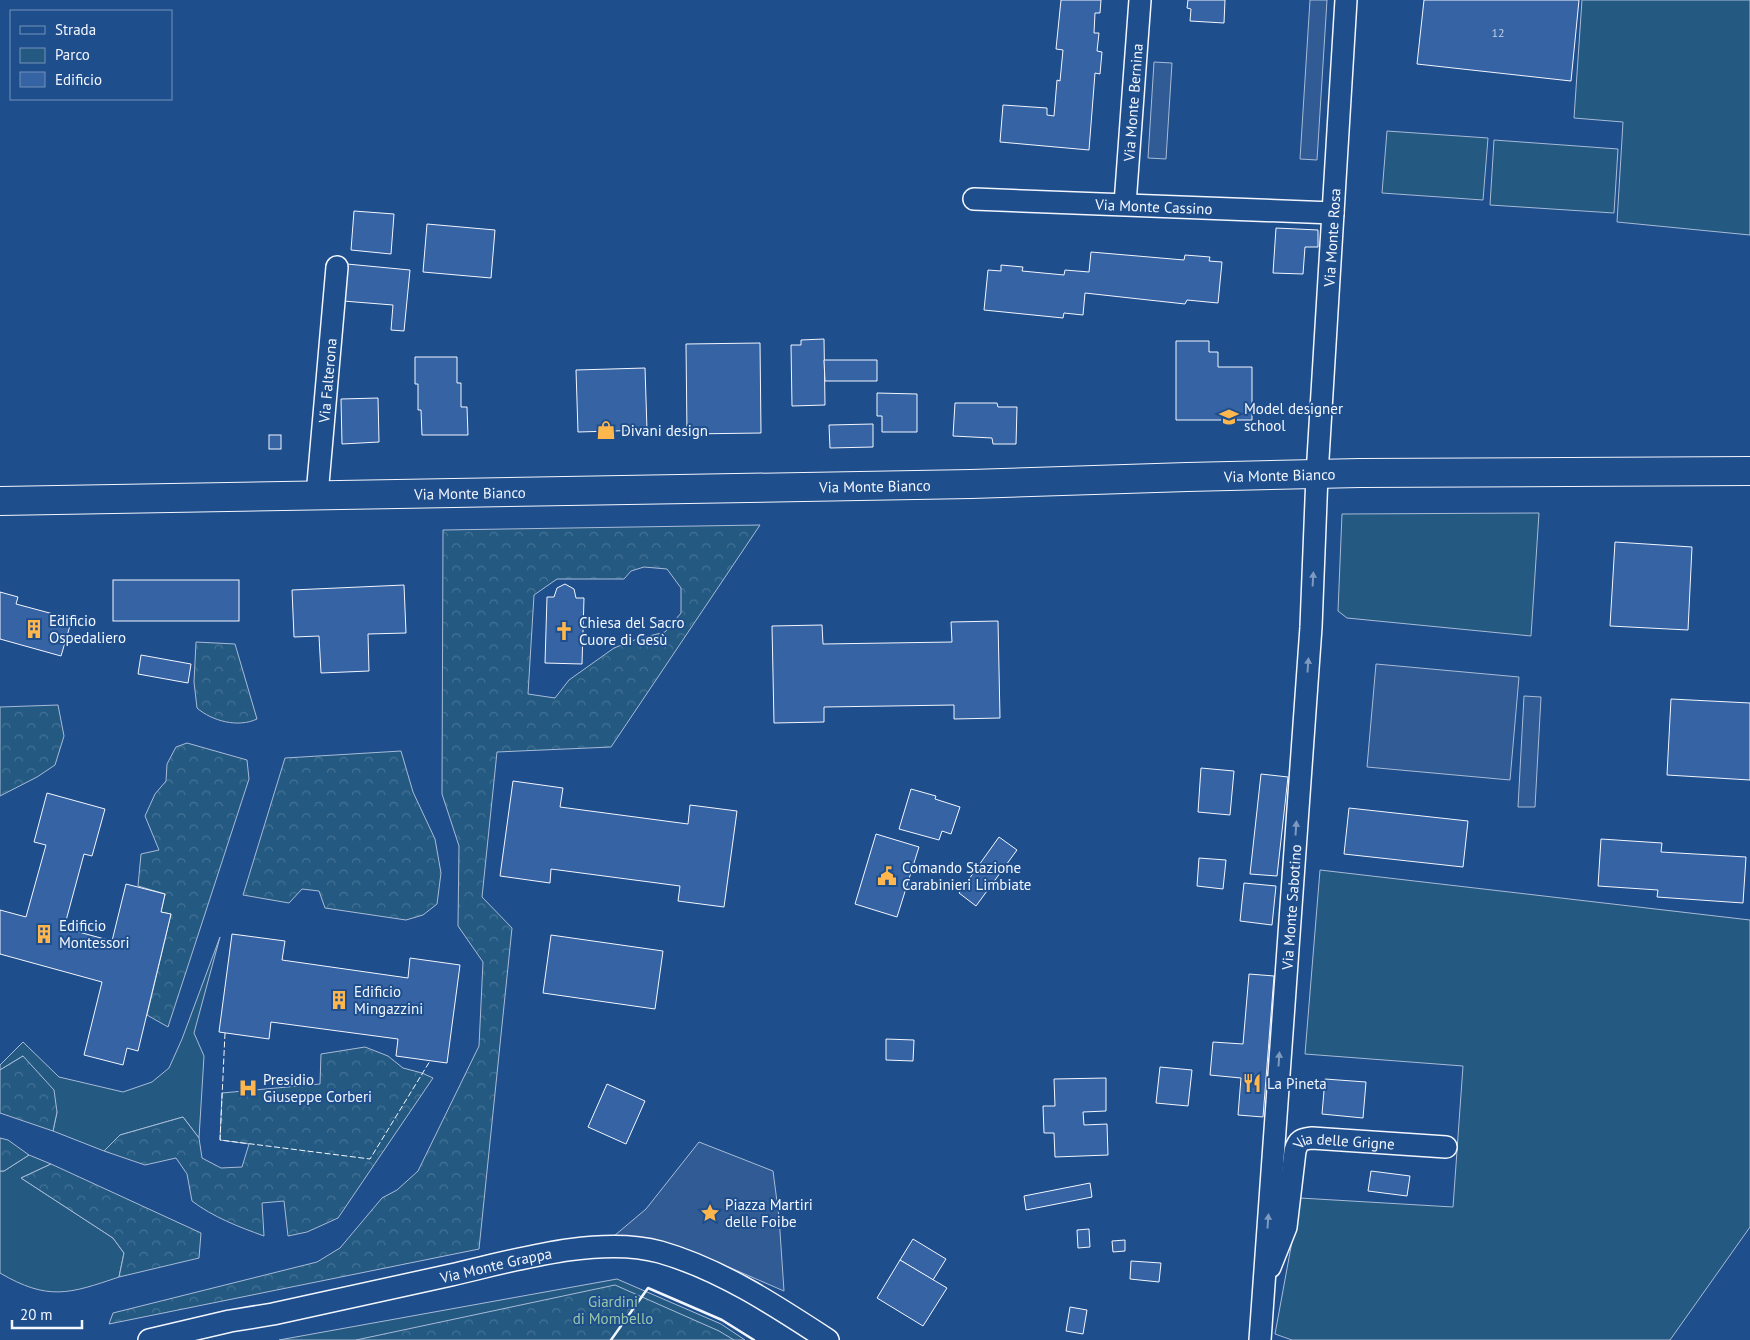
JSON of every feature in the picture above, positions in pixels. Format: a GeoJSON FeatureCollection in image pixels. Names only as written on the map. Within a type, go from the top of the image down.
{"type":"FeatureCollection","features":[{"type":"Feature","properties":{"kind":"main road","name":"Via Monte Bianco"},"geometry":{"type":"LineString","coordinates":[[0,501],[961,484],[1187,477],[1750,472]]}},
{"type":"Feature","properties":{"kind":"street","name":"Via Monte Bernina"},"geometry":{"type":"LineString","coordinates":[[1125,204],[1140,0]]}},
{"type":"Feature","properties":{"kind":"street","name":"Via Monte Rosa"},"geometry":{"type":"LineString","coordinates":[[1317,475],[1346,0]]}},
{"type":"Feature","properties":{"kind":"street","name":"Via Monte Cassino"},"geometry":{"type":"LineString","coordinates":[[974,199],[1333,213]]}},
{"type":"Feature","properties":{"kind":"street","name":"Via Falterona"},"geometry":{"type":"LineString","coordinates":[[318,495],[338,267]]}},
{"type":"Feature","properties":{"kind":"street","name":"Via Monte Sabotino"},"geometry":{"type":"LineString","coordinates":[[1260,1340],[1310,634],[1317,475]]}},
{"type":"Feature","properties":{"kind":"street","name":"Via delle Grigne"},"geometry":{"type":"LineString","coordinates":[[1263,1283],[1286,1227],[1295,1151],[1301,1139],[1312,1138],[1446,1147]]}},
{"type":"Feature","properties":{"kind":"street","name":"Via Monte Grappa"},"geometry":{"type":"LineString","coordinates":[[149,1340],[548,1253],[600,1247],[660,1252],[700,1267],[790,1315],[828,1340]]}},
{"type":"Feature","properties":{"kind":"green space"},"geometry":{"type":"Polygon","coordinates":[[[1582,0],[1750,0],[1750,235],[1617,222],[1623,122],[1574,118],[1582,0]]]}},
{"type":"Feature","properties":{"kind":"green space"},"geometry":{"type":"Polygon","coordinates":[[[1387,131],[1488,138],[1483,200],[1382,193],[1387,131]]]}},
{"type":"Feature","properties":{"kind":"green space"},"geometry":{"type":"Polygon","coordinates":[[[1494,140],[1618,149],[1614,213],[1490,205],[1494,140]]]}},
{"type":"Feature","properties":{"kind":"green space"},"geometry":{"type":"Polygon","coordinates":[[[1539,513],[1531,636],[1347,618],[1338,611],[1342,514],[1539,513]]]}},
{"type":"Feature","properties":{"kind":"green space"},"geometry":{"type":"Polygon","coordinates":[[[760,525],[611,747],[497,752],[482,897],[512,928],[479,1249],[109,1324],[113,1313],[317,1262],[340,1248],[382,1198],[397,1190],[418,1171],[479,1046],[483,962],[458,926],[459,846],[442,794],[443,530],[760,525]],[[644,567],[631,571],[624,579],[557,579],[534,595],[528,694],[555,698],[569,680],[614,648],[637,639],[665,632],[681,613],[681,588],[667,569],[644,567]]]}},
{"type":"Feature","properties":{"kind":"green space"},"geometry":{"type":"Polygon","coordinates":[[[196,642],[235,644],[257,719],[242,723],[225,722],[203,713],[197,708],[194,682],[196,642]]]}},
{"type":"Feature","properties":{"kind":"green space"},"geometry":{"type":"Polygon","coordinates":[[[58,705],[64,736],[55,765],[37,777],[0,796],[0,707],[58,705]]]}},
{"type":"Feature","properties":{"kind":"green space"},"geometry":{"type":"Polygon","coordinates":[[[187,743],[247,760],[249,779],[168,1027],[147,1015],[171,914],[161,912],[165,894],[138,886],[141,854],[159,850],[145,816],[155,794],[166,781],[167,764],[176,747],[187,743]]]}},
{"type":"Feature","properties":{"kind":"green space"},"geometry":{"type":"Polygon","coordinates":[[[401,751],[413,792],[435,839],[441,873],[437,904],[423,915],[406,920],[325,908],[319,891],[302,889],[289,903],[243,895],[285,758],[401,751]]]}},
{"type":"Feature","properties":{"kind":"green space"},"geometry":{"type":"Polygon","coordinates":[[[1320,870],[1750,920],[1750,1227],[1670,1340],[1292,1340],[1275,1334],[1300,1198],[1453,1207],[1463,1066],[1305,1054],[1320,870]]]}},
{"type":"Feature","properties":{"kind":"green space"},"geometry":{"type":"Polygon","coordinates":[[[220,937],[194,1033],[204,1056],[199,1138],[183,1117],[120,1135],[104,1151],[53,1131],[57,1112],[23,1056],[0,1070],[0,1065],[23,1042],[59,1077],[123,1092],[152,1082],[169,1068],[182,1039],[220,937]]]}},
{"type":"Feature","properties":{"kind":"green space"},"geometry":{"type":"Polygon","coordinates":[[[365,1047],[388,1056],[403,1068],[433,1078],[338,1218],[307,1232],[288,1236],[284,1201],[262,1203],[264,1236],[217,1217],[192,1201],[187,1174],[176,1158],[145,1165],[104,1151],[120,1135],[183,1117],[199,1138],[202,1158],[221,1168],[242,1167],[249,1144],[220,1140],[222,1093],[320,1084],[321,1054],[365,1047]]]}},
{"type":"Feature","properties":{"kind":"green space"},"geometry":{"type":"Polygon","coordinates":[[[23,1056],[54,1090],[57,1112],[53,1131],[0,1113],[0,1070],[23,1056]]]}},
{"type":"Feature","properties":{"kind":"green space"},"geometry":{"type":"Polygon","coordinates":[[[0,1138],[8,1140],[29,1155],[4,1171],[0,1171],[0,1138]]]}},
{"type":"Feature","properties":{"kind":"green space"},"geometry":{"type":"Polygon","coordinates":[[[29,1155],[51,1164],[21,1178],[113,1238],[124,1253],[119,1277],[72,1291],[59,1292],[32,1288],[0,1273],[0,1171],[4,1171],[29,1155]]]}},
{"type":"Feature","properties":{"kind":"green space"},"geometry":{"type":"Polygon","coordinates":[[[51,1164],[201,1233],[199,1258],[119,1277],[124,1253],[113,1238],[21,1178],[51,1164]]]}},
{"type":"Feature","properties":{"kind":"green space","name":"Giardini di Mombello"},"geometry":{"type":"Polygon","coordinates":[[[617,1279],[721,1324],[745,1340],[279,1340],[617,1279]]]}},
{"type":"Feature","properties":{"kind":"green space","name":"Giardini di Mombello"},"geometry":{"type":"Polygon","coordinates":[[[615,1285],[719,1331],[734,1340],[356,1340],[615,1285]]]}},
{"type":"Feature","properties":{"kind":"shaded area"},"geometry":{"type":"Polygon","coordinates":[[[1310,0],[1327,0],[1317,160],[1300,159],[1310,0]]]}},
{"type":"Feature","properties":{"kind":"shaded area"},"geometry":{"type":"Polygon","coordinates":[[[1154,62],[1172,63],[1166,159],[1148,158],[1154,62]]]}},
{"type":"Feature","properties":{"kind":"shaded area"},"geometry":{"type":"Polygon","coordinates":[[[1376,664],[1519,677],[1510,780],[1367,767],[1376,664]]]}},
{"type":"Feature","properties":{"kind":"shaded area"},"geometry":{"type":"Polygon","coordinates":[[[1524,696],[1541,697],[1535,807],[1518,807],[1524,696]]]}},
{"type":"Feature","properties":{"kind":"shaded area","name":"Piazza Martiri delle Foibe"},"geometry":{"type":"Polygon","coordinates":[[[699,1142],[773,1171],[779,1217],[784,1291],[694,1252],[675,1246],[614,1236],[646,1209],[699,1142]]]}},
{"type":"Feature","properties":{"kind":"building"},"geometry":{"type":"Polygon","coordinates":[[[1061,0],[1101,0],[1100,13],[1095,13],[1094,33],[1099,33],[1097,51],[1102,52],[1100,74],[1095,73],[1089,150],[1000,142],[1003,105],[1047,108],[1047,115],[1054,116],[1057,80],[1060,81],[1063,50],[1056,49],[1061,0]]]}},
{"type":"Feature","properties":{"kind":"building"},"geometry":{"type":"Polygon","coordinates":[[[1188,0],[1225,0],[1224,23],[1190,21],[1191,9],[1187,8],[1188,0]]]}},
{"type":"Feature","properties":{"kind":"building"},"geometry":{"type":"Polygon","coordinates":[[[1424,0],[1579,0],[1571,81],[1417,64],[1424,0]]]}},
{"type":"Feature","properties":{"kind":"building"},"geometry":{"type":"Polygon","coordinates":[[[354,211],[394,214],[391,254],[351,250],[354,211]]]}},
{"type":"Feature","properties":{"kind":"building"},"geometry":{"type":"Polygon","coordinates":[[[427,224],[495,230],[491,278],[423,272],[427,224]]]}},
{"type":"Feature","properties":{"kind":"building"},"geometry":{"type":"Polygon","coordinates":[[[1276,228],[1318,230],[1318,247],[1305,247],[1303,274],[1273,273],[1276,228]]]}},
{"type":"Feature","properties":{"kind":"building"},"geometry":{"type":"Polygon","coordinates":[[[1091,252],[1184,260],[1185,255],[1210,257],[1209,261],[1222,262],[1218,303],[1187,300],[1185,304],[1085,293],[1083,315],[1064,313],[1063,318],[984,310],[988,270],[1001,271],[1001,265],[1023,267],[1022,271],[1064,275],[1065,270],[1089,272],[1091,252]]]}},
{"type":"Feature","properties":{"kind":"building"},"geometry":{"type":"Polygon","coordinates":[[[347,264],[410,270],[404,331],[391,330],[393,305],[343,301],[347,264]]]}},
{"type":"Feature","properties":{"kind":"building"},"geometry":{"type":"Polygon","coordinates":[[[824,339],[825,405],[792,406],[791,345],[801,345],[801,340],[824,339]]]}},
{"type":"Feature","properties":{"kind":"building"},"geometry":{"type":"Polygon","coordinates":[[[1176,341],[1209,341],[1209,352],[1218,352],[1218,367],[1252,367],[1252,420],[1176,420],[1176,341]]]}},
{"type":"Feature","properties":{"kind":"building"},"geometry":{"type":"Polygon","coordinates":[[[760,343],[761,433],[687,434],[686,344],[760,343]]]}},
{"type":"Feature","properties":{"kind":"building"},"geometry":{"type":"Polygon","coordinates":[[[415,357],[457,357],[457,383],[461,383],[461,407],[467,407],[468,435],[422,435],[421,410],[418,410],[418,384],[415,384],[415,357]]]}},
{"type":"Feature","properties":{"kind":"building"},"geometry":{"type":"Polygon","coordinates":[[[824,360],[877,360],[877,381],[825,381],[824,360]]]}},
{"type":"Feature","properties":{"kind":"building"},"geometry":{"type":"Polygon","coordinates":[[[645,368],[647,430],[578,432],[576,370],[645,368]]]}},
{"type":"Feature","properties":{"kind":"building"},"geometry":{"type":"Polygon","coordinates":[[[877,393],[917,394],[917,432],[882,432],[882,416],[877,416],[877,393]]]}},
{"type":"Feature","properties":{"kind":"building"},"geometry":{"type":"Polygon","coordinates":[[[378,398],[379,442],[342,444],[341,399],[378,398]]]}},
{"type":"Feature","properties":{"kind":"building"},"geometry":{"type":"Polygon","coordinates":[[[955,403],[997,403],[998,407],[1017,407],[1016,444],[993,444],[992,438],[953,436],[955,403]]]}},
{"type":"Feature","properties":{"kind":"building"},"geometry":{"type":"Polygon","coordinates":[[[873,424],[873,447],[830,448],[829,425],[873,424]]]}},
{"type":"Feature","properties":{"kind":"building"},"geometry":{"type":"Polygon","coordinates":[[[269,435],[281,435],[281,449],[269,449],[269,435]]]}},
{"type":"Feature","properties":{"kind":"building"},"geometry":{"type":"Polygon","coordinates":[[[1615,542],[1692,547],[1688,630],[1610,626],[1615,542]]]}},
{"type":"Feature","properties":{"kind":"building"},"geometry":{"type":"Polygon","coordinates":[[[113,580],[239,580],[239,621],[113,621],[113,580]]]}},
{"type":"Feature","properties":{"kind":"building","name":"Chiesa del Sacro Cuore di Gesù"},"geometry":{"type":"Polygon","coordinates":[[[565,584],[574,589],[576,598],[584,598],[582,664],[545,663],[547,597],[554,597],[557,588],[565,584]]]}},
{"type":"Feature","properties":{"kind":"building"},"geometry":{"type":"Polygon","coordinates":[[[404,585],[406,633],[368,634],[369,671],[321,673],[319,636],[294,637],[292,590],[404,585]]]}},
{"type":"Feature","properties":{"kind":"building","name":"Edificio Ospedaliero"},"geometry":{"type":"Polygon","coordinates":[[[0,592],[18,597],[16,604],[72,619],[61,656],[0,639],[0,592]]]}},
{"type":"Feature","properties":{"kind":"building"},"geometry":{"type":"Polygon","coordinates":[[[998,621],[1000,718],[954,719],[954,705],[824,707],[824,722],[774,723],[772,626],[822,625],[823,644],[952,642],[951,622],[998,621]]]}},
{"type":"Feature","properties":{"kind":"building"},"geometry":{"type":"Polygon","coordinates":[[[141,655],[191,664],[188,683],[138,674],[141,655]]]}},
{"type":"Feature","properties":{"kind":"building"},"geometry":{"type":"Polygon","coordinates":[[[1671,699],[1750,703],[1750,780],[1667,775],[1671,699]]]}},
{"type":"Feature","properties":{"kind":"building"},"geometry":{"type":"Polygon","coordinates":[[[1201,768],[1234,771],[1230,815],[1198,812],[1201,768]]]}},
{"type":"Feature","properties":{"kind":"building"},"geometry":{"type":"Polygon","coordinates":[[[1261,774],[1288,777],[1277,876],[1250,874],[1261,774]]]}},
{"type":"Feature","properties":{"kind":"building"},"geometry":{"type":"Polygon","coordinates":[[[513,781],[563,788],[560,807],[688,824],[690,805],[737,811],[724,907],[678,901],[680,886],[551,869],[550,883],[500,876],[513,781]]]}},
{"type":"Feature","properties":{"kind":"building"},"geometry":{"type":"Polygon","coordinates":[[[911,789],[936,796],[935,799],[960,807],[951,834],[942,831],[939,840],[899,829],[911,789]]]}},
{"type":"Feature","properties":{"kind":"building","name":"Edificio Montessori"},"geometry":{"type":"Polygon","coordinates":[[[47,793],[105,809],[92,856],[84,854],[64,928],[112,941],[126,884],[165,894],[161,912],[171,914],[138,1051],[127,1048],[123,1065],[84,1055],[102,982],[0,954],[0,910],[26,917],[46,845],[34,842],[47,793]]]}},
{"type":"Feature","properties":{"kind":"building"},"geometry":{"type":"Polygon","coordinates":[[[1349,808],[1468,821],[1463,867],[1344,854],[1349,808]]]}},
{"type":"Feature","properties":{"kind":"building"},"geometry":{"type":"Polygon","coordinates":[[[876,834],[919,847],[897,917],[855,904],[876,834]]]}},
{"type":"Feature","properties":{"kind":"building"},"geometry":{"type":"Polygon","coordinates":[[[999,837],[1017,850],[976,906],[959,893],[999,837]]]}},
{"type":"Feature","properties":{"kind":"building"},"geometry":{"type":"Polygon","coordinates":[[[1601,839],[1662,843],[1661,852],[1746,857],[1743,903],[1657,897],[1658,890],[1598,886],[1601,839]]]}},
{"type":"Feature","properties":{"kind":"building"},"geometry":{"type":"Polygon","coordinates":[[[1199,858],[1226,860],[1223,889],[1197,886],[1199,858]]]}},
{"type":"Feature","properties":{"kind":"building"},"geometry":{"type":"Polygon","coordinates":[[[1244,883],[1276,886],[1272,925],[1240,921],[1244,883]]]}},
{"type":"Feature","properties":{"kind":"building","name":"Edificio Mingazzini"},"geometry":{"type":"Polygon","coordinates":[[[232,934],[285,941],[282,960],[408,978],[410,958],[460,965],[447,1063],[396,1056],[398,1039],[271,1022],[269,1039],[219,1032],[232,934]]]}},
{"type":"Feature","properties":{"kind":"building"},"geometry":{"type":"Polygon","coordinates":[[[551,935],[663,951],[655,1009],[543,993],[551,935]]]}},
{"type":"Feature","properties":{"kind":"building"},"geometry":{"type":"Polygon","coordinates":[[[1249,974],[1274,976],[1263,1117],[1238,1115],[1241,1078],[1210,1075],[1213,1042],[1243,1044],[1249,974]]]}},
{"type":"Feature","properties":{"kind":"building"},"geometry":{"type":"Polygon","coordinates":[[[886,1039],[914,1040],[913,1061],[886,1060],[886,1039]]]}},
{"type":"Feature","properties":{"kind":"building"},"geometry":{"type":"Polygon","coordinates":[[[1160,1067],[1192,1070],[1188,1106],[1156,1103],[1160,1067]]]}},
{"type":"Feature","properties":{"kind":"building"},"geometry":{"type":"Polygon","coordinates":[[[1106,1078],[1106,1111],[1083,1112],[1084,1125],[1107,1124],[1108,1155],[1055,1157],[1054,1133],[1044,1133],[1043,1106],[1055,1106],[1054,1079],[1106,1078]]]}},
{"type":"Feature","properties":{"kind":"building"},"geometry":{"type":"Polygon","coordinates":[[[1325,1079],[1366,1082],[1363,1118],[1322,1114],[1325,1079]]]}},
{"type":"Feature","properties":{"kind":"building"},"geometry":{"type":"Polygon","coordinates":[[[607,1084],[645,1101],[626,1144],[588,1127],[607,1084]]]}},
{"type":"Feature","properties":{"kind":"building"},"geometry":{"type":"Polygon","coordinates":[[[1371,1171],[1410,1176],[1407,1196],[1368,1191],[1371,1171]]]}},
{"type":"Feature","properties":{"kind":"building"},"geometry":{"type":"Polygon","coordinates":[[[1090,1183],[1092,1197],[1026,1210],[1024,1196],[1090,1183]]]}},
{"type":"Feature","properties":{"kind":"building"},"geometry":{"type":"Polygon","coordinates":[[[1089,1229],[1090,1247],[1078,1248],[1077,1230],[1089,1229]]]}},
{"type":"Feature","properties":{"kind":"building"},"geometry":{"type":"Polygon","coordinates":[[[913,1239],[946,1259],[933,1280],[900,1260],[913,1239]]]}},
{"type":"Feature","properties":{"kind":"building"},"geometry":{"type":"Polygon","coordinates":[[[1125,1240],[1125,1251],[1113,1252],[1112,1241],[1125,1240]]]}},
{"type":"Feature","properties":{"kind":"building"},"geometry":{"type":"Polygon","coordinates":[[[900,1260],[947,1288],[923,1326],[877,1298],[900,1260]]]}},
{"type":"Feature","properties":{"kind":"building"},"geometry":{"type":"Polygon","coordinates":[[[1131,1261],[1161,1263],[1159,1282],[1130,1279],[1131,1261]]]}},
{"type":"Feature","properties":{"kind":"building"},"geometry":{"type":"Polygon","coordinates":[[[1070,1307],[1087,1310],[1083,1334],[1066,1331],[1070,1307]]]}},
{"type":"Feature","properties":{"kind":"fence"},"geometry":{"type":"LineString","coordinates":[[225,1033],[220,1140],[370,1159],[430,1061]]}},
{"type":"Feature","properties":{"kind":"wall"},"geometry":{"type":"LineString","coordinates":[[611,1340],[648,1288],[722,1320],[754,1340]]}},
{"type":"Feature","properties":{"kind":"place","name":"Model designer school"},"geometry":{"type":"Point","coordinates":[1229,417]}},
{"type":"Feature","properties":{"kind":"place","name":"Divani design"},"geometry":{"type":"Point","coordinates":[606,430]}},
{"type":"Feature","properties":{"kind":"place","name":"Edificio Ospedaliero"},"geometry":{"type":"Point","coordinates":[34,629]}},
{"type":"Feature","properties":{"kind":"place","name":"Chiesa del Sacro Cuore di Gesù"},"geometry":{"type":"Point","coordinates":[564,631]}},
{"type":"Feature","properties":{"kind":"place","name":"Comando Stazione Carabinieri Limbiate"},"geometry":{"type":"Point","coordinates":[887,876]}},
{"type":"Feature","properties":{"kind":"place","name":"Edificio Montessori"},"geometry":{"type":"Point","coordinates":[44,934]}},
{"type":"Feature","properties":{"kind":"place","name":"Edificio Mingazzini"},"geometry":{"type":"Point","coordinates":[339,1000]}},
{"type":"Feature","properties":{"kind":"place","name":"La Pineta"},"geometry":{"type":"Point","coordinates":[1252,1083]}},
{"type":"Feature","properties":{"kind":"place","name":"Presidio Giuseppe Corberi"},"geometry":{"type":"Point","coordinates":[248,1088]}},
{"type":"Feature","properties":{"kind":"place","name":"Piazza Martiri delle Foibe"},"geometry":{"type":"Point","coordinates":[710,1213]}}]}
